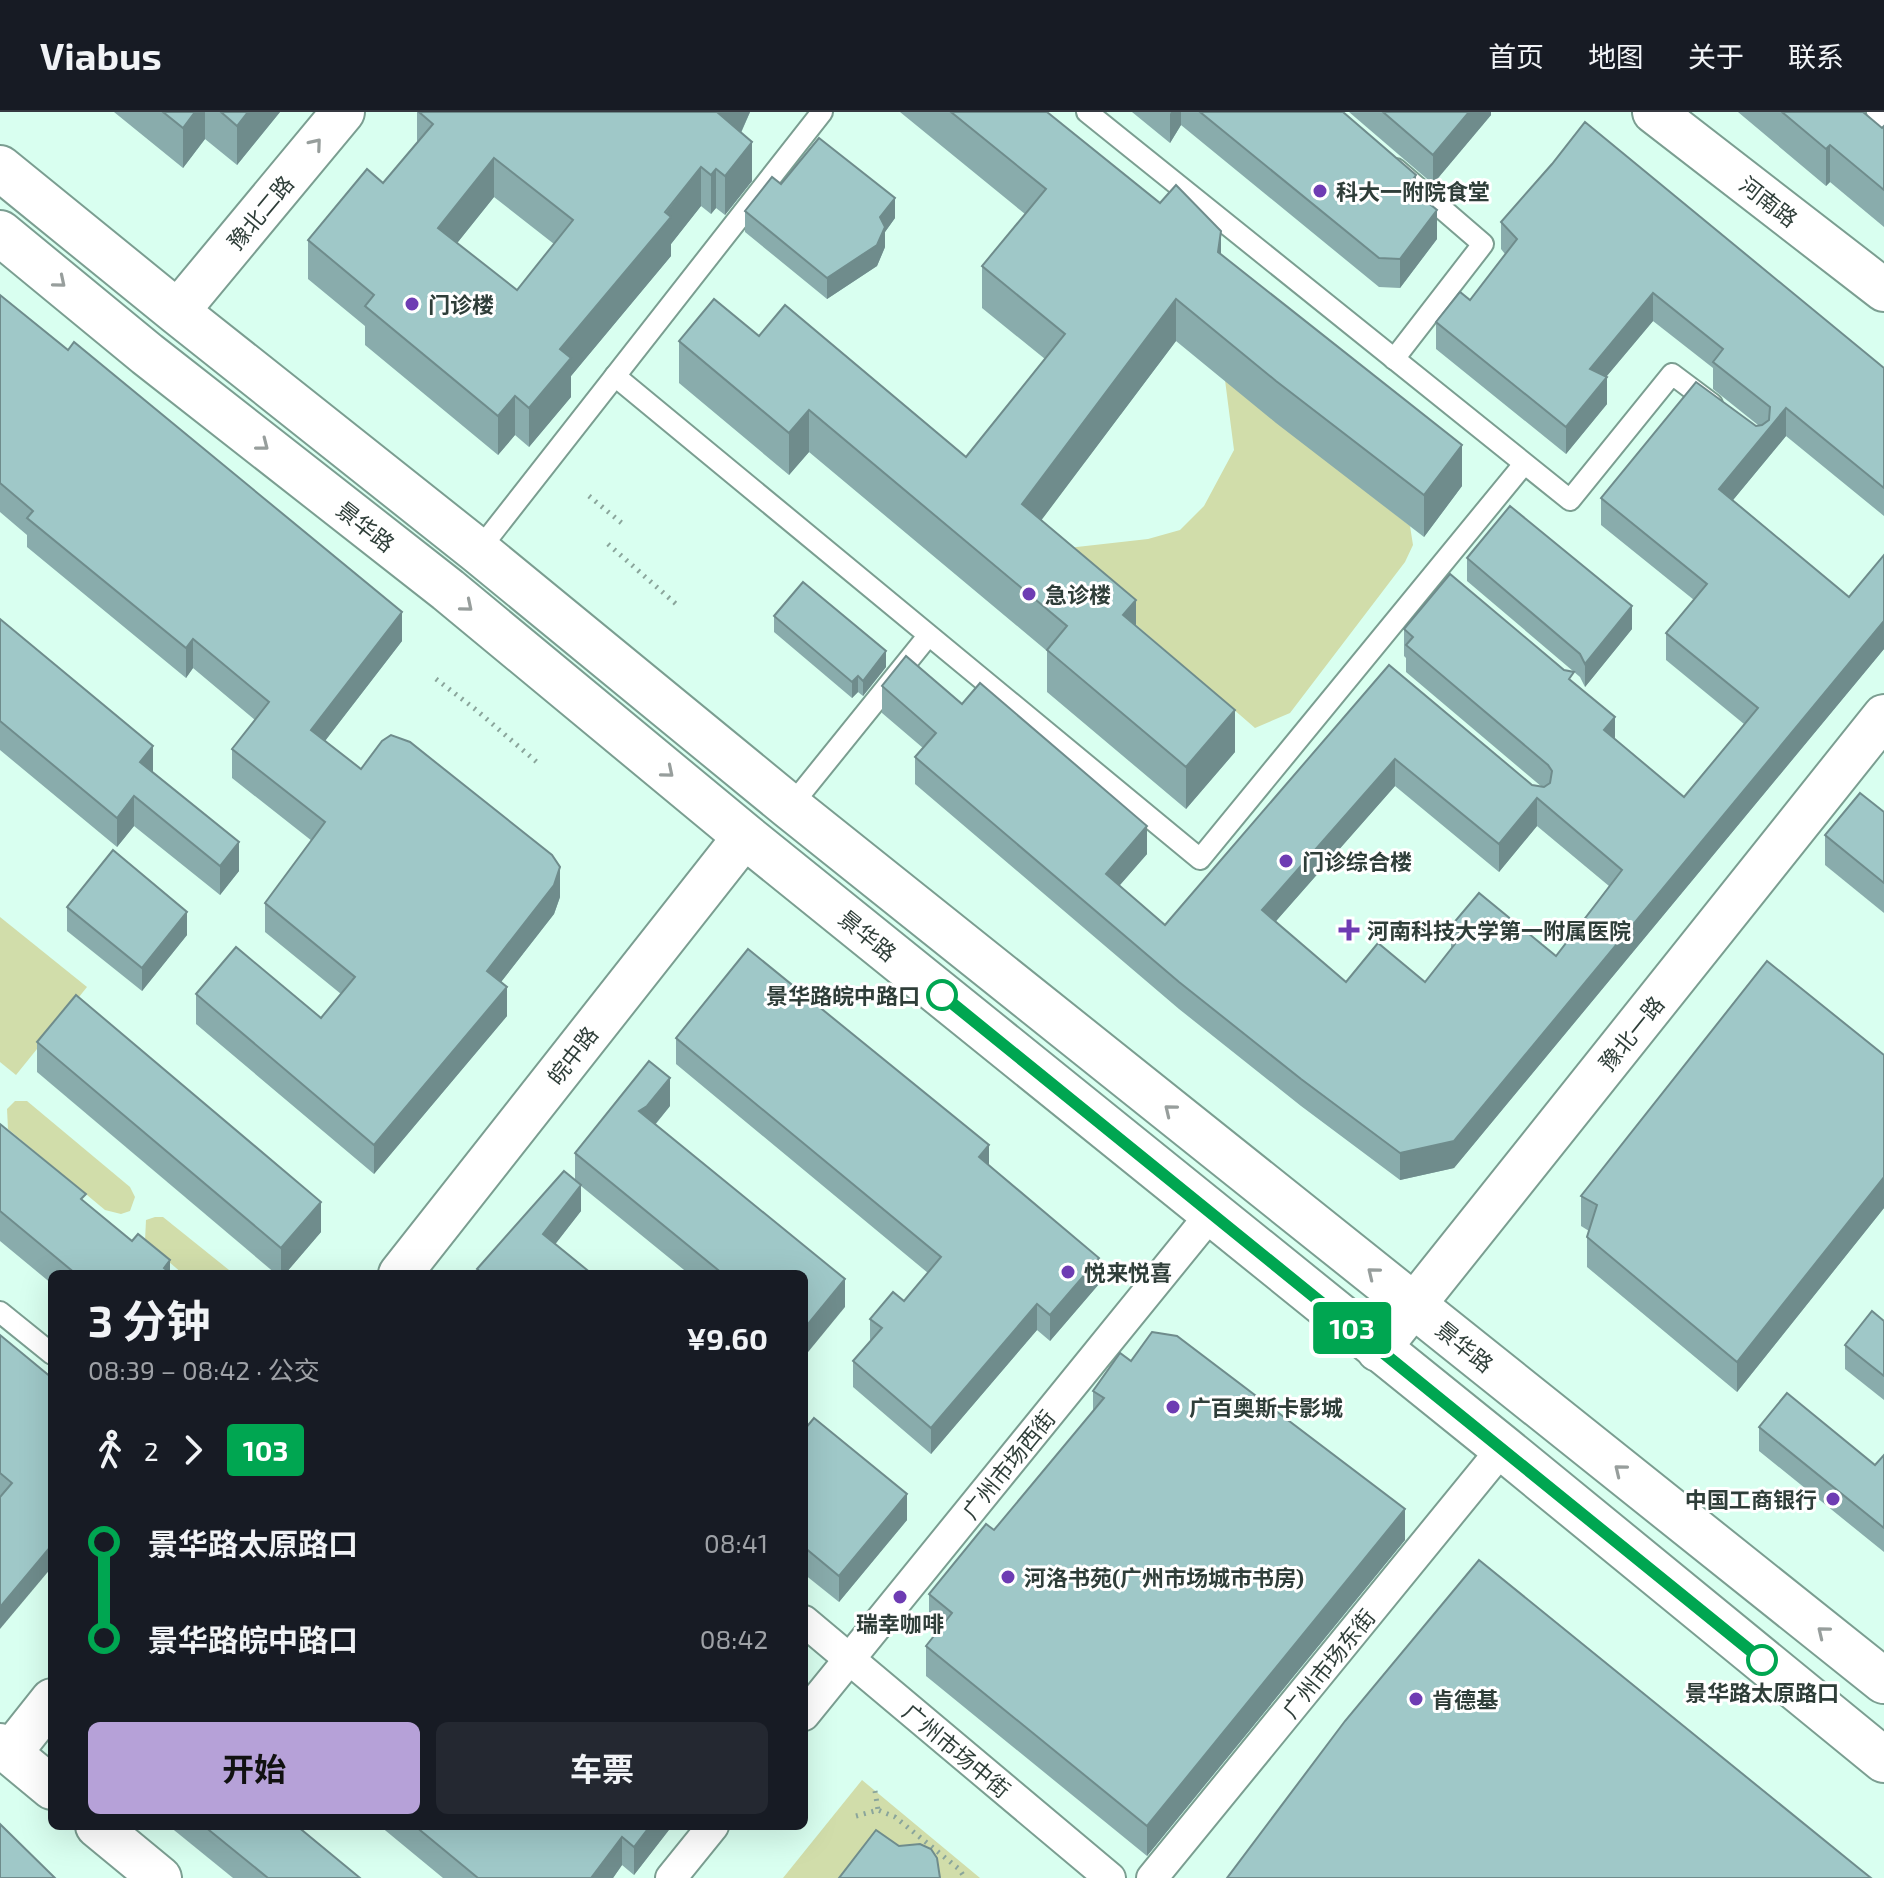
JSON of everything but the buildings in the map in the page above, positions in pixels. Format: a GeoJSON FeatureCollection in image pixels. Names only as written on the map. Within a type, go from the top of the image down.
{"type":"FeatureCollection","features":[{"type":"Feature","properties":{"kind":"main road","name":"景华路"},"geometry":{"type":"LineString","coordinates":[[0,168],[478,551],[790,807],[1884,1681]]}},
{"type":"Feature","properties":{"kind":"main road","name":"景华路"},"geometry":{"type":"LineString","coordinates":[[0,233],[147,354],[448,590],[745,836],[1884,1760]]}},
{"type":"Feature","properties":{"kind":"street","name":"豫北二路"},"geometry":{"type":"LineString","coordinates":[[177,312],[343,112]]}},
{"type":"Feature","properties":{"kind":"street","name":"河南路"},"geometry":{"type":"LineString","coordinates":[[1654,112],[1884,290]]}},
{"type":"Feature","properties":{"kind":"street","name":"豫北一路"},"geometry":{"type":"LineString","coordinates":[[1378,1350],[1884,716]]}},
{"type":"Feature","properties":{"kind":"street","name":"皖中路"},"geometry":{"type":"LineString","coordinates":[[403,1270],[745,836]]}},
{"type":"Feature","properties":{"kind":"street","name":"广州市场西街"},"geometry":{"type":"LineString","coordinates":[[808,1710],[1211,1214]]}},
{"type":"Feature","properties":{"kind":"street","name":"广州市场东街"},"geometry":{"type":"LineString","coordinates":[[1152,1878],[1503,1448]]}},
{"type":"Feature","properties":{"kind":"street","name":"广州市场中街"},"geometry":{"type":"LineString","coordinates":[[808,1624],[1110,1878]]}},
{"type":"Feature","properties":{"kind":"street"},"geometry":{"type":"LineString","coordinates":[[48,1704],[5,1749],[48,1785]]}},
{"type":"Feature","properties":{"kind":"street"},"geometry":{"type":"LineString","coordinates":[[102,1830],[160,1878]]}},
{"type":"Feature","properties":{"kind":"street"},"geometry":{"type":"LineString","coordinates":[[671,1878],[710,1830]]}},
{"type":"Feature","properties":{"kind":"lane"},"geometry":{"type":"LineString","coordinates":[[478,551],[822,112]]}},
{"type":"Feature","properties":{"kind":"lane"},"geometry":{"type":"LineString","coordinates":[[1087,112],[1570,500],[1672,374],[1733,421]]}},
{"type":"Feature","properties":{"kind":"lane"},"geometry":{"type":"LineString","coordinates":[[1877,112],[1884,117]]}},
{"type":"Feature","properties":{"kind":"lane"},"geometry":{"type":"LineString","coordinates":[[1376,153],[1483,244],[1394,359]]}},
{"type":"Feature","properties":{"kind":"lane"},"geometry":{"type":"LineString","coordinates":[[615,376],[1200,859],[1373,661],[1524,464]]}},
{"type":"Feature","properties":{"kind":"lane"},"geometry":{"type":"LineString","coordinates":[[790,807],[928,636]]}},
{"type":"Feature","properties":{"kind":"lane"},"geometry":{"type":"LineString","coordinates":[[0,1312],[48,1351]]}},
{"type":"Feature","properties":{"kind":"path"},"geometry":{"type":"LineString","coordinates":[[589,496],[624,525]]}},
{"type":"Feature","properties":{"kind":"path"},"geometry":{"type":"LineString","coordinates":[[608,544],[676,604]]}},
{"type":"Feature","properties":{"kind":"path"},"geometry":{"type":"LineString","coordinates":[[436,679],[539,764]]}},
{"type":"Feature","properties":{"kind":"path"},"geometry":{"type":"LineString","coordinates":[[875,1791],[878,1810]]}},
{"type":"Feature","properties":{"kind":"path"},"geometry":{"type":"LineString","coordinates":[[856,1816],[878,1810],[895,1817],[959,1869],[965,1878]]}},
{"type":"Feature","properties":{"kind":"green space"},"geometry":{"type":"Polygon","coordinates":[[[1225,380],[1410,526],[1413,545],[1405,562],[1290,713],[1255,728],[1050,550],[1148,539],[1180,530],[1204,506],[1234,450],[1225,380]]]}},
{"type":"Feature","properties":{"kind":"green space"},"geometry":{"type":"Polygon","coordinates":[[[0,917],[87,987],[16,1075],[0,1062],[0,917]]]}},
{"type":"Feature","properties":{"kind":"green space"},"geometry":{"type":"Polygon","coordinates":[[[15,1101],[27,1101],[130,1187],[135,1197],[130,1211],[121,1214],[105,1210],[8,1129],[7,1109],[15,1101]]]}},
{"type":"Feature","properties":{"kind":"green space"},"geometry":{"type":"Polygon","coordinates":[[[163,1217],[229,1270],[178,1270],[145,1241],[146,1220],[163,1217]]]}},
{"type":"Feature","properties":{"kind":"green space"},"geometry":{"type":"Polygon","coordinates":[[[862,1780],[980,1878],[941,1878],[927,1868],[848,1878],[783,1878],[862,1780]]]}},
{"type":"Feature","properties":{"kind":"bus line","name":"103"},"geometry":{"type":"LineString","coordinates":[[942,995],[1762,1660]]}},
{"type":"Feature","properties":{"kind":"place","name":"科大一附院食堂"},"geometry":{"type":"Point","coordinates":[1320,191]}},
{"type":"Feature","properties":{"kind":"place","name":"门诊楼"},"geometry":{"type":"Point","coordinates":[412,304]}},
{"type":"Feature","properties":{"kind":"place","name":"急诊楼"},"geometry":{"type":"Point","coordinates":[1029,594]}},
{"type":"Feature","properties":{"kind":"place","name":"门诊综合楼"},"geometry":{"type":"Point","coordinates":[1286,861]}},
{"type":"Feature","properties":{"kind":"place","name":"河南科技大学第一附属医院"},"geometry":{"type":"Point","coordinates":[1349,930]}},
{"type":"Feature","properties":{"kind":"place","name":"景华路皖中路口"},"geometry":{"type":"Point","coordinates":[942,995]}},
{"type":"Feature","properties":{"kind":"place","name":"悦来悦喜"},"geometry":{"type":"Point","coordinates":[1068,1272]}},
{"type":"Feature","properties":{"kind":"place","name":"广百奥斯卡影城"},"geometry":{"type":"Point","coordinates":[1173,1407]}},
{"type":"Feature","properties":{"kind":"place","name":"中国工商银行"},"geometry":{"type":"Point","coordinates":[1833,1499]}},
{"type":"Feature","properties":{"kind":"place","name":"河洛书苑(广州市场城市书房)"},"geometry":{"type":"Point","coordinates":[1008,1577]}},
{"type":"Feature","properties":{"kind":"place","name":"瑞幸咖啡"},"geometry":{"type":"Point","coordinates":[900,1597]}},
{"type":"Feature","properties":{"kind":"place","name":"景华路太原路口"},"geometry":{"type":"Point","coordinates":[1762,1660]}},
{"type":"Feature","properties":{"kind":"place","name":"肯德基"},"geometry":{"type":"Point","coordinates":[1416,1699]}}]}
